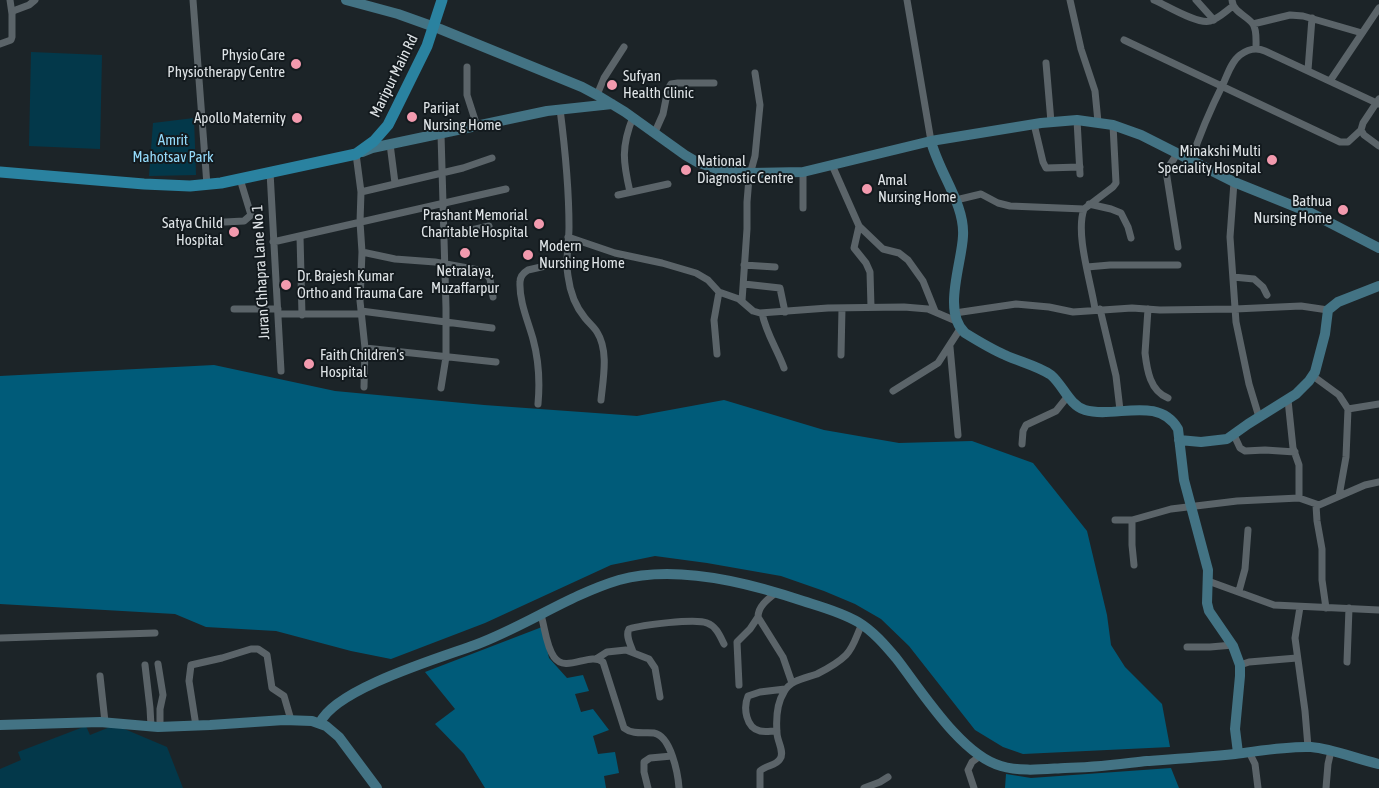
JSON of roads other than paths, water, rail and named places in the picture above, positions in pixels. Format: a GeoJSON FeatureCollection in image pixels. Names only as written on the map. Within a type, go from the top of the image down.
{"type":"FeatureCollection","features":[{"type":"Feature","properties":{"kind":"main road","name":"Maripur Main Rd"},"geometry":{"type":"LineString","coordinates":[[356,154],[374,141],[388,125],[421,60],[442,0]]}},
{"type":"Feature","properties":{"kind":"main road"},"geometry":{"type":"LineString","coordinates":[[0,172],[190,186],[207,185],[356,154]]}},
{"type":"Feature","properties":{"kind":"street"},"geometry":{"type":"LineString","coordinates":[[0,44],[11,40],[12,37],[10,0]]}},
{"type":"Feature","properties":{"kind":"street"},"geometry":{"type":"LineString","coordinates":[[12,14],[16,9],[29,5],[35,0]]}},
{"type":"Feature","properties":{"kind":"street"},"geometry":{"type":"LineString","coordinates":[[193,0],[207,185]]}},
{"type":"Feature","properties":{"kind":"street"},"geometry":{"type":"LineString","coordinates":[[346,0],[398,14],[434,27],[597,95],[633,117],[684,155],[697,162],[717,168],[751,173],[803,172],[931,141],[1051,122],[1076,120],[1098,122],[1142,135],[1234,182],[1311,213],[1379,248]]}},
{"type":"Feature","properties":{"kind":"street"},"geometry":{"type":"LineString","coordinates":[[893,391],[934,366],[943,358],[950,346],[957,321],[956,284],[964,236],[961,214],[944,177],[931,141],[907,0]]}},
{"type":"Feature","properties":{"kind":"street"},"geometry":{"type":"LineString","coordinates":[[1070,0],[1081,49],[1095,91],[1098,122]]}},
{"type":"Feature","properties":{"kind":"street"},"geometry":{"type":"LineString","coordinates":[[1154,0],[1202,22],[1214,20],[1233,3],[1253,24],[1256,48]]}},
{"type":"Feature","properties":{"kind":"street"},"geometry":{"type":"LineString","coordinates":[[1196,0],[1214,20]]}},
{"type":"Feature","properties":{"kind":"street"},"geometry":{"type":"LineString","coordinates":[[1330,80],[1379,8]]}},
{"type":"Feature","properties":{"kind":"street"},"geometry":{"type":"LineString","coordinates":[[1253,24],[1290,15],[1312,18],[1362,33]]}},
{"type":"Feature","properties":{"kind":"street"},"geometry":{"type":"LineString","coordinates":[[1308,70],[1312,18]]}},
{"type":"Feature","properties":{"kind":"street"},"geometry":{"type":"LineString","coordinates":[[1124,40],[1222,86],[1340,142],[1348,142],[1361,130],[1363,123],[1378,102],[1256,48],[1251,49],[1239,56],[1233,64],[1222,86],[1201,130],[1191,161]]}},
{"type":"Feature","properties":{"kind":"street"},"geometry":{"type":"LineString","coordinates":[[597,95],[604,78],[624,47]]}},
{"type":"Feature","properties":{"kind":"street"},"geometry":{"type":"LineString","coordinates":[[1046,63],[1051,122]]}},
{"type":"Feature","properties":{"kind":"street"},"geometry":{"type":"LineString","coordinates":[[467,67],[467,95],[477,126]]}},
{"type":"Feature","properties":{"kind":"street"},"geometry":{"type":"LineString","coordinates":[[742,301],[747,202],[755,156],[760,105],[755,73]]}},
{"type":"Feature","properties":{"kind":"street"},"geometry":{"type":"LineString","coordinates":[[654,132],[663,114],[668,89],[671,84],[678,82],[714,83]]}},
{"type":"Feature","properties":{"kind":"street"},"geometry":{"type":"LineString","coordinates":[[364,387],[365,348],[360,301],[362,252],[361,192],[356,154],[390,144],[560,109],[612,104]]}},
{"type":"Feature","properties":{"kind":"street"},"geometry":{"type":"LineString","coordinates":[[560,109],[567,188],[568,277],[574,302],[579,311],[598,333],[601,341],[604,362],[601,400]]}},
{"type":"Feature","properties":{"kind":"street"},"geometry":{"type":"LineString","coordinates":[[630,192],[625,166],[624,145],[633,117]]}},
{"type":"Feature","properties":{"kind":"street"},"geometry":{"type":"LineString","coordinates":[[1034,124],[1046,168],[1080,170],[1076,120]]}},
{"type":"Feature","properties":{"kind":"street"},"geometry":{"type":"LineString","coordinates":[[1113,125],[1116,182],[1113,187],[1086,207],[1081,222],[1087,267],[1115,370],[1120,410]]}},
{"type":"Feature","properties":{"kind":"street"},"geometry":{"type":"LineString","coordinates":[[1361,130],[1364,135],[1379,146]]}},
{"type":"Feature","properties":{"kind":"street"},"geometry":{"type":"LineString","coordinates":[[441,134],[446,264],[446,357],[441,388]]}},
{"type":"Feature","properties":{"kind":"street"},"geometry":{"type":"LineString","coordinates":[[390,144],[395,183]]}},
{"type":"Feature","properties":{"kind":"street"},"geometry":{"type":"LineString","coordinates":[[1177,154],[1166,171],[1178,247]]}},
{"type":"Feature","properties":{"kind":"street"},"geometry":{"type":"LineString","coordinates":[[361,192],[463,168],[492,158]]}},
{"type":"Feature","properties":{"kind":"street"},"geometry":{"type":"LineString","coordinates":[[832,166],[859,226],[883,249],[899,253],[908,260],[924,281],[935,311]]}},
{"type":"Feature","properties":{"kind":"street","name":"Juran Chhapra Lane No 1"},"geometry":{"type":"LineString","coordinates":[[270,172],[281,371]]}},
{"type":"Feature","properties":{"kind":"street"},"geometry":{"type":"LineString","coordinates":[[803,172],[803,208]]}},
{"type":"Feature","properties":{"kind":"street"},"geometry":{"type":"LineString","coordinates":[[225,222],[244,221],[251,215],[240,178]]}},
{"type":"Feature","properties":{"kind":"street"},"geometry":{"type":"LineString","coordinates":[[1234,182],[1230,223],[1235,309],[1238,334],[1259,417]]}},
{"type":"Feature","properties":{"kind":"street"},"geometry":{"type":"LineString","coordinates":[[618,195],[668,184]]}},
{"type":"Feature","properties":{"kind":"street"},"geometry":{"type":"LineString","coordinates":[[273,242],[506,189]]}},
{"type":"Feature","properties":{"kind":"street"},"geometry":{"type":"LineString","coordinates":[[956,200],[981,194],[998,203],[1010,206],[1111,209],[1122,213],[1131,238]]}},
{"type":"Feature","properties":{"kind":"street"},"geometry":{"type":"LineString","coordinates":[[445,236],[489,226]]}},
{"type":"Feature","properties":{"kind":"street"},"geometry":{"type":"LineString","coordinates":[[859,226],[854,248],[866,263],[870,272],[871,307]]}},
{"type":"Feature","properties":{"kind":"street"},"geometry":{"type":"LineString","coordinates":[[300,236],[302,315]]}},
{"type":"Feature","properties":{"kind":"street"},"geometry":{"type":"LineString","coordinates":[[568,237],[615,253],[654,261],[696,273],[708,280],[719,292],[742,301],[753,311],[762,313],[871,307],[904,307],[935,311],[957,321],[965,333],[1005,355],[1046,372],[1056,380],[1077,406],[1086,410],[1147,410],[1166,416],[1178,429],[1184,480],[1206,561],[1208,581],[1207,603],[1209,611],[1232,645],[1240,665],[1235,729],[1238,753]]}},
{"type":"Feature","properties":{"kind":"street"},"geometry":{"type":"LineString","coordinates":[[362,252],[395,259],[425,261],[484,271],[490,279],[493,297]]}},
{"type":"Feature","properties":{"kind":"street"},"geometry":{"type":"LineString","coordinates":[[538,404],[539,369],[533,338],[523,304],[520,278],[528,270],[567,261]]}},
{"type":"Feature","properties":{"kind":"street"},"geometry":{"type":"LineString","coordinates":[[1087,267],[1121,264],[1178,265]]}},
{"type":"Feature","properties":{"kind":"street"},"geometry":{"type":"LineString","coordinates":[[744,265],[775,267]]}},
{"type":"Feature","properties":{"kind":"street"},"geometry":{"type":"LineString","coordinates":[[1233,277],[1254,279],[1267,295]]}},
{"type":"Feature","properties":{"kind":"street"},"geometry":{"type":"LineString","coordinates":[[744,284],[780,288],[784,312]]}},
{"type":"Feature","properties":{"kind":"street"},"geometry":{"type":"LineString","coordinates":[[1180,440],[1201,442],[1227,439],[1288,400],[1313,376],[1325,334],[1328,310],[1338,302],[1379,286]]}},
{"type":"Feature","properties":{"kind":"street"},"geometry":{"type":"LineString","coordinates":[[717,354],[714,320],[719,292]]}},
{"type":"Feature","properties":{"kind":"street"},"geometry":{"type":"LineString","coordinates":[[957,321],[1016,304],[1049,307],[1068,312],[1098,309],[1235,309],[1301,306],[1328,310]]}},
{"type":"Feature","properties":{"kind":"street"},"geometry":{"type":"LineString","coordinates":[[234,308],[302,315],[361,313],[492,328]]}},
{"type":"Feature","properties":{"kind":"street"},"geometry":{"type":"LineString","coordinates":[[841,355],[842,308]]}},
{"type":"Feature","properties":{"kind":"street"},"geometry":{"type":"LineString","coordinates":[[1148,309],[1146,360],[1154,388],[1162,396],[1168,398]]}},
{"type":"Feature","properties":{"kind":"street"},"geometry":{"type":"LineString","coordinates":[[762,313],[766,330],[784,368]]}},
{"type":"Feature","properties":{"kind":"street"},"geometry":{"type":"LineString","coordinates":[[950,346],[958,435]]}},
{"type":"Feature","properties":{"kind":"street"},"geometry":{"type":"LineString","coordinates":[[365,348],[496,362]]}},
{"type":"Feature","properties":{"kind":"street"},"geometry":{"type":"LineString","coordinates":[[1313,376],[1339,396],[1348,409],[1346,457],[1339,496]]}},
{"type":"Feature","properties":{"kind":"street"},"geometry":{"type":"LineString","coordinates":[[1022,444],[1023,430],[1026,425],[1056,410],[1068,396]]}},
{"type":"Feature","properties":{"kind":"street"},"geometry":{"type":"LineString","coordinates":[[1288,400],[1294,452],[1300,471],[1299,498]]}},
{"type":"Feature","properties":{"kind":"street"},"geometry":{"type":"LineString","coordinates":[[1348,409],[1379,404]]}},
{"type":"Feature","properties":{"kind":"street"},"geometry":{"type":"LineString","coordinates":[[1234,436],[1240,448],[1245,452],[1265,450],[1294,452]]}},
{"type":"Feature","properties":{"kind":"street"},"geometry":{"type":"LineString","coordinates":[[1115,520],[1132,520],[1171,509],[1192,508],[1237,500],[1299,498],[1316,504],[1323,504],[1339,496],[1379,482]]}},
{"type":"Feature","properties":{"kind":"street"},"geometry":{"type":"LineString","coordinates":[[1316,504],[1322,549],[1322,580],[1326,608]]}},
{"type":"Feature","properties":{"kind":"street"},"geometry":{"type":"LineString","coordinates":[[1132,520],[1134,565]]}},
{"type":"Feature","properties":{"kind":"street"},"geometry":{"type":"LineString","coordinates":[[1239,591],[1245,569],[1248,530]]}},
{"type":"Feature","properties":{"kind":"street"},"geometry":{"type":"LineString","coordinates":[[320,723],[334,707],[349,696],[377,683],[486,641],[602,586],[639,576],[655,575],[702,577],[740,583],[777,592],[837,612],[862,624],[886,646],[957,735],[980,756],[1001,766],[1040,769],[1092,767],[1308,747],[1379,764]]}},
{"type":"Feature","properties":{"kind":"street"},"geometry":{"type":"LineString","coordinates":[[1208,581],[1239,591],[1266,603],[1300,607],[1379,610]]}},
{"type":"Feature","properties":{"kind":"street"},"geometry":{"type":"LineString","coordinates":[[739,685],[737,642],[758,618],[762,606],[777,592]]}},
{"type":"Feature","properties":{"kind":"street"},"geometry":{"type":"LineString","coordinates":[[1300,607],[1296,629],[1297,658],[1308,747]]}},
{"type":"Feature","properties":{"kind":"street"},"geometry":{"type":"LineString","coordinates":[[1347,662],[1349,608]]}},
{"type":"Feature","properties":{"kind":"street"},"geometry":{"type":"LineString","coordinates":[[541,615],[551,652],[555,659],[566,664],[600,659],[624,728],[631,732],[659,735],[672,756],[676,767],[679,788]]}},
{"type":"Feature","properties":{"kind":"street"},"geometry":{"type":"LineString","coordinates":[[758,618],[783,657],[792,684]]}},
{"type":"Feature","properties":{"kind":"street"},"geometry":{"type":"LineString","coordinates":[[633,652],[628,638],[630,629],[673,622],[706,622],[718,632],[724,644]]}},
{"type":"Feature","properties":{"kind":"street"},"geometry":{"type":"LineString","coordinates":[[776,731],[759,731],[755,729],[747,716],[746,699],[748,696],[785,689],[792,684],[823,671],[846,656],[853,646],[862,624]]}},
{"type":"Feature","properties":{"kind":"street"},"geometry":{"type":"LineString","coordinates":[[0,638],[156,633]]}},
{"type":"Feature","properties":{"kind":"street"},"geometry":{"type":"LineString","coordinates":[[1187,647],[1210,648],[1232,645]]}},
{"type":"Feature","properties":{"kind":"street"},"geometry":{"type":"LineString","coordinates":[[196,726],[190,690],[190,665],[251,649],[258,649],[267,655],[272,688],[284,696],[291,720]]}},
{"type":"Feature","properties":{"kind":"street"},"geometry":{"type":"LineString","coordinates":[[596,659],[602,654],[626,650],[652,662],[660,697]]}},
{"type":"Feature","properties":{"kind":"street"},"geometry":{"type":"LineString","coordinates":[[1240,665],[1248,662],[1297,658]]}},
{"type":"Feature","properties":{"kind":"street"},"geometry":{"type":"LineString","coordinates":[[156,726],[163,695],[158,664]]}},
{"type":"Feature","properties":{"kind":"street"},"geometry":{"type":"LineString","coordinates":[[145,665],[150,708],[156,726]]}},
{"type":"Feature","properties":{"kind":"street"},"geometry":{"type":"LineString","coordinates":[[100,676],[104,722]]}},
{"type":"Feature","properties":{"kind":"street"},"geometry":{"type":"LineString","coordinates":[[760,788],[760,771],[776,763],[781,758],[776,731],[779,705],[785,689]]}},
{"type":"Feature","properties":{"kind":"street"},"geometry":{"type":"LineString","coordinates":[[0,725],[104,722],[156,726],[196,726],[312,720],[333,731],[339,737],[377,788]]}},
{"type":"Feature","properties":{"kind":"street"},"geometry":{"type":"LineString","coordinates":[[1326,788],[1331,751]]}},
{"type":"Feature","properties":{"kind":"street"},"geometry":{"type":"LineString","coordinates":[[1249,752],[1255,764],[1258,788]]}},
{"type":"Feature","properties":{"kind":"street"},"geometry":{"type":"LineString","coordinates":[[648,788],[644,772],[644,762],[650,758],[672,756]]}},
{"type":"Feature","properties":{"kind":"street"},"geometry":{"type":"LineString","coordinates":[[974,788],[968,770],[972,762],[980,756]]}},
{"type":"Feature","properties":{"kind":"street"},"geometry":{"type":"LineString","coordinates":[[864,788],[888,777]]}},
{"type":"Feature","properties":{"kind":"place","name":"Physio Care Physiotherapy Centre"},"geometry":{"type":"Point","coordinates":[296,64]}},
{"type":"Feature","properties":{"kind":"place","name":"Sufyan Health Clinic"},"geometry":{"type":"Point","coordinates":[612,85]}},
{"type":"Feature","properties":{"kind":"place","name":"Parijat Nursing Home"},"geometry":{"type":"Point","coordinates":[412,117]}},
{"type":"Feature","properties":{"kind":"place","name":"Apollo Maternity"},"geometry":{"type":"Point","coordinates":[297,118]}},
{"type":"Feature","properties":{"kind":"place","name":"Minakshi Multi Speciality Hospital"},"geometry":{"type":"Point","coordinates":[1272,160]}},
{"type":"Feature","properties":{"kind":"place","name":"National Diagnostic Centre"},"geometry":{"type":"Point","coordinates":[686,170]}},
{"type":"Feature","properties":{"kind":"place","name":"Amal Nursing Home"},"geometry":{"type":"Point","coordinates":[867,189]}},
{"type":"Feature","properties":{"kind":"place","name":"Bathua Nursing Home"},"geometry":{"type":"Point","coordinates":[1343,210]}},
{"type":"Feature","properties":{"kind":"place","name":"Prashant Memorial Charitable Hospital"},"geometry":{"type":"Point","coordinates":[539,224]}},
{"type":"Feature","properties":{"kind":"place","name":"Satya Child Hospital"},"geometry":{"type":"Point","coordinates":[234,232]}},
{"type":"Feature","properties":{"kind":"place","name":"Netralaya, Muzaffarpur"},"geometry":{"type":"Point","coordinates":[465,253]}},
{"type":"Feature","properties":{"kind":"place","name":"Modern Nurshing Home"},"geometry":{"type":"Point","coordinates":[528,255]}},
{"type":"Feature","properties":{"kind":"place","name":"Dr. Brajesh Kumar Ortho and Trauma Care"},"geometry":{"type":"Point","coordinates":[286,285]}},
{"type":"Feature","properties":{"kind":"place","name":"Faith Children's Hospital"},"geometry":{"type":"Point","coordinates":[309,364]}},
{"type":"Feature","properties":{"kind":"park label","name":"Amrit Mahotsav Park"},"geometry":{"type":"Point","coordinates":[173,148]}}]}
